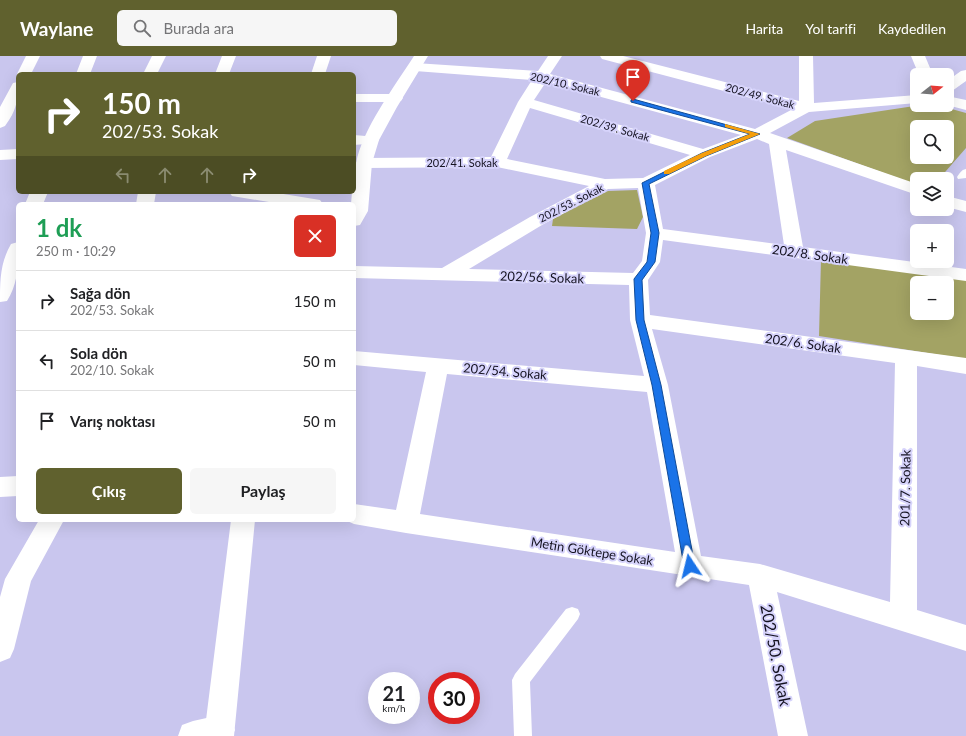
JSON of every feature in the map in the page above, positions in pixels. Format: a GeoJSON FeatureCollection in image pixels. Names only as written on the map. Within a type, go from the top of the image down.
{"type":"FeatureCollection","features":[{"type":"Feature","properties":{"kind":"street"},"geometry":{"type":"LineString","coordinates":[[25,72],[33,56]]}},
{"type":"Feature","properties":{"kind":"street"},"geometry":{"type":"LineString","coordinates":[[84,72],[90,56]]}},
{"type":"Feature","properties":{"kind":"street"},"geometry":{"type":"LineString","coordinates":[[151,72],[159,56]]}},
{"type":"Feature","properties":{"kind":"street"},"geometry":{"type":"LineString","coordinates":[[223,72],[229,56]]}},
{"type":"Feature","properties":{"kind":"street"},"geometry":{"type":"LineString","coordinates":[[319,72],[324,56]]}},
{"type":"Feature","properties":{"kind":"street"},"geometry":{"type":"LineString","coordinates":[[497,162],[525,102],[555,56]]}},
{"type":"Feature","properties":{"kind":"street","name":"202/49. Sokak"},"geometry":{"type":"LineString","coordinates":[[607,56],[806,108],[910,100]]}},
{"type":"Feature","properties":{"kind":"street"},"geometry":{"type":"LineString","coordinates":[[806,56],[806,108]]}},
{"type":"Feature","properties":{"kind":"street"},"geometry":{"type":"LineString","coordinates":[[918,56],[923,68]]}},
{"type":"Feature","properties":{"kind":"street"},"geometry":{"type":"LineString","coordinates":[[356,214],[364,163],[371,140],[389,106],[396,98],[418,62]]}},
{"type":"Feature","properties":{"kind":"street","name":"202/10. Sokak"},"geometry":{"type":"LineString","coordinates":[[418,62],[541,76],[757,134],[910,188]]}},
{"type":"Feature","properties":{"kind":"street"},"geometry":{"type":"LineString","coordinates":[[954,83],[966,74]]}},
{"type":"Feature","properties":{"kind":"street"},"geometry":{"type":"LineString","coordinates":[[0,123],[16,90]]}},
{"type":"Feature","properties":{"kind":"street"},"geometry":{"type":"LineString","coordinates":[[356,98],[396,98]]}},
{"type":"Feature","properties":{"kind":"street","name":"202/39. Sokak"},"geometry":{"type":"LineString","coordinates":[[525,102],[704,154]]}},
{"type":"Feature","properties":{"kind":"street"},"geometry":{"type":"LineString","coordinates":[[954,102],[966,105]]}},
{"type":"Feature","properties":{"kind":"street","name":"202/53. Sokak"},"geometry":{"type":"LineString","coordinates":[[446,274],[536,221],[606,184],[646,183],[704,154],[757,134],[806,108]]}},
{"type":"Feature","properties":{"kind":"street"},"geometry":{"type":"LineString","coordinates":[[356,140],[371,140]]}},
{"type":"Feature","properties":{"kind":"street"},"geometry":{"type":"LineString","coordinates":[[777,141],[794,252]]}},
{"type":"Feature","properties":{"kind":"street"},"geometry":{"type":"LineString","coordinates":[[0,156],[16,154]]}},
{"type":"Feature","properties":{"kind":"street","name":"202/41. Sokak"},"geometry":{"type":"LineString","coordinates":[[364,163],[497,162],[606,184]]}},
{"type":"Feature","properties":{"kind":"street"},"geometry":{"type":"LineString","coordinates":[[646,183],[655,233],[651,262],[638,279],[640,320],[657,385],[690,566]]}},
{"type":"Feature","properties":{"kind":"street"},"geometry":{"type":"LineString","coordinates":[[251,194],[301,202]]}},
{"type":"Feature","properties":{"kind":"street"},"geometry":{"type":"LineString","coordinates":[[954,203],[966,207]]}},
{"type":"Feature","properties":{"kind":"street","name":"202/8. Sokak"},"geometry":{"type":"LineString","coordinates":[[655,233],[966,274]]}},
{"type":"Feature","properties":{"kind":"street"},"geometry":{"type":"LineString","coordinates":[[16,253],[0,297],[16,296]]}},
{"type":"Feature","properties":{"kind":"street"},"geometry":{"type":"LineString","coordinates":[[356,272],[446,274]]}},
{"type":"Feature","properties":{"kind":"street","name":"202/56. Sokak"},"geometry":{"type":"LineString","coordinates":[[446,274],[638,279]]}},
{"type":"Feature","properties":{"kind":"street","name":"202/6. Sokak"},"geometry":{"type":"LineString","coordinates":[[640,320],[966,366]]}},
{"type":"Feature","properties":{"kind":"street","name":"202/54. Sokak"},"geometry":{"type":"LineString","coordinates":[[356,358],[657,385]]}},
{"type":"Feature","properties":{"kind":"street","name":"201/7. Sokak"},"geometry":{"type":"LineString","coordinates":[[903,618],[906,358]]}},
{"type":"Feature","properties":{"kind":"street"},"geometry":{"type":"LineString","coordinates":[[406,522],[438,365]]}},
{"type":"Feature","properties":{"kind":"street"},"geometry":{"type":"LineString","coordinates":[[0,487],[16,486]]}},
{"type":"Feature","properties":{"kind":"street","name":"Metin Göktepe Sokak"},"geometry":{"type":"LineString","coordinates":[[356,514],[690,566],[760,575],[966,638]]}},
{"type":"Feature","properties":{"kind":"street"},"geometry":{"type":"LineString","coordinates":[[0,649],[18,579],[51,522]]}},
{"type":"Feature","properties":{"kind":"street"},"geometry":{"type":"LineString","coordinates":[[211,734],[243,522]]}},
{"type":"Feature","properties":{"kind":"street","name":"202/50. Sokak"},"geometry":{"type":"LineString","coordinates":[[760,575],[793,736]]}},
{"type":"Feature","properties":{"kind":"lane"},"geometry":{"type":"LineString","coordinates":[[523,736],[521,680],[572,614]]}},
{"type":"Feature","properties":{"kind":"shaded area"},"geometry":{"type":"Polygon","coordinates":[[[910,107],[910,112],[954,112],[954,110],[966,113],[966,148],[954,162],[954,120],[910,120],[910,164],[952,164],[945,172],[910,172],[910,182],[787,138],[815,121],[910,107]]]}},
{"type":"Feature","properties":{"kind":"shaded area"},"geometry":{"type":"Polygon","coordinates":[[[637,190],[643,217],[637,229],[552,226],[553,219],[608,191],[637,190]]]}},
{"type":"Feature","properties":{"kind":"shaded area"},"geometry":{"type":"Polygon","coordinates":[[[821,259],[938,276],[910,276],[910,320],[954,320],[954,278],[966,280],[966,359],[819,336],[821,259]]]}},
{"type":"Feature","properties":{"kind":"slow traffic"},"geometry":{"type":"LineString","coordinates":[[667,173],[704,154],[757,134],[727,126]]}},
{"type":"Feature","properties":{"kind":"route"},"geometry":{"type":"LineString","coordinates":[[633,101],[757,134],[704,154],[646,183],[655,233],[651,262],[638,279],[640,320],[657,385],[690,566]]}}]}
